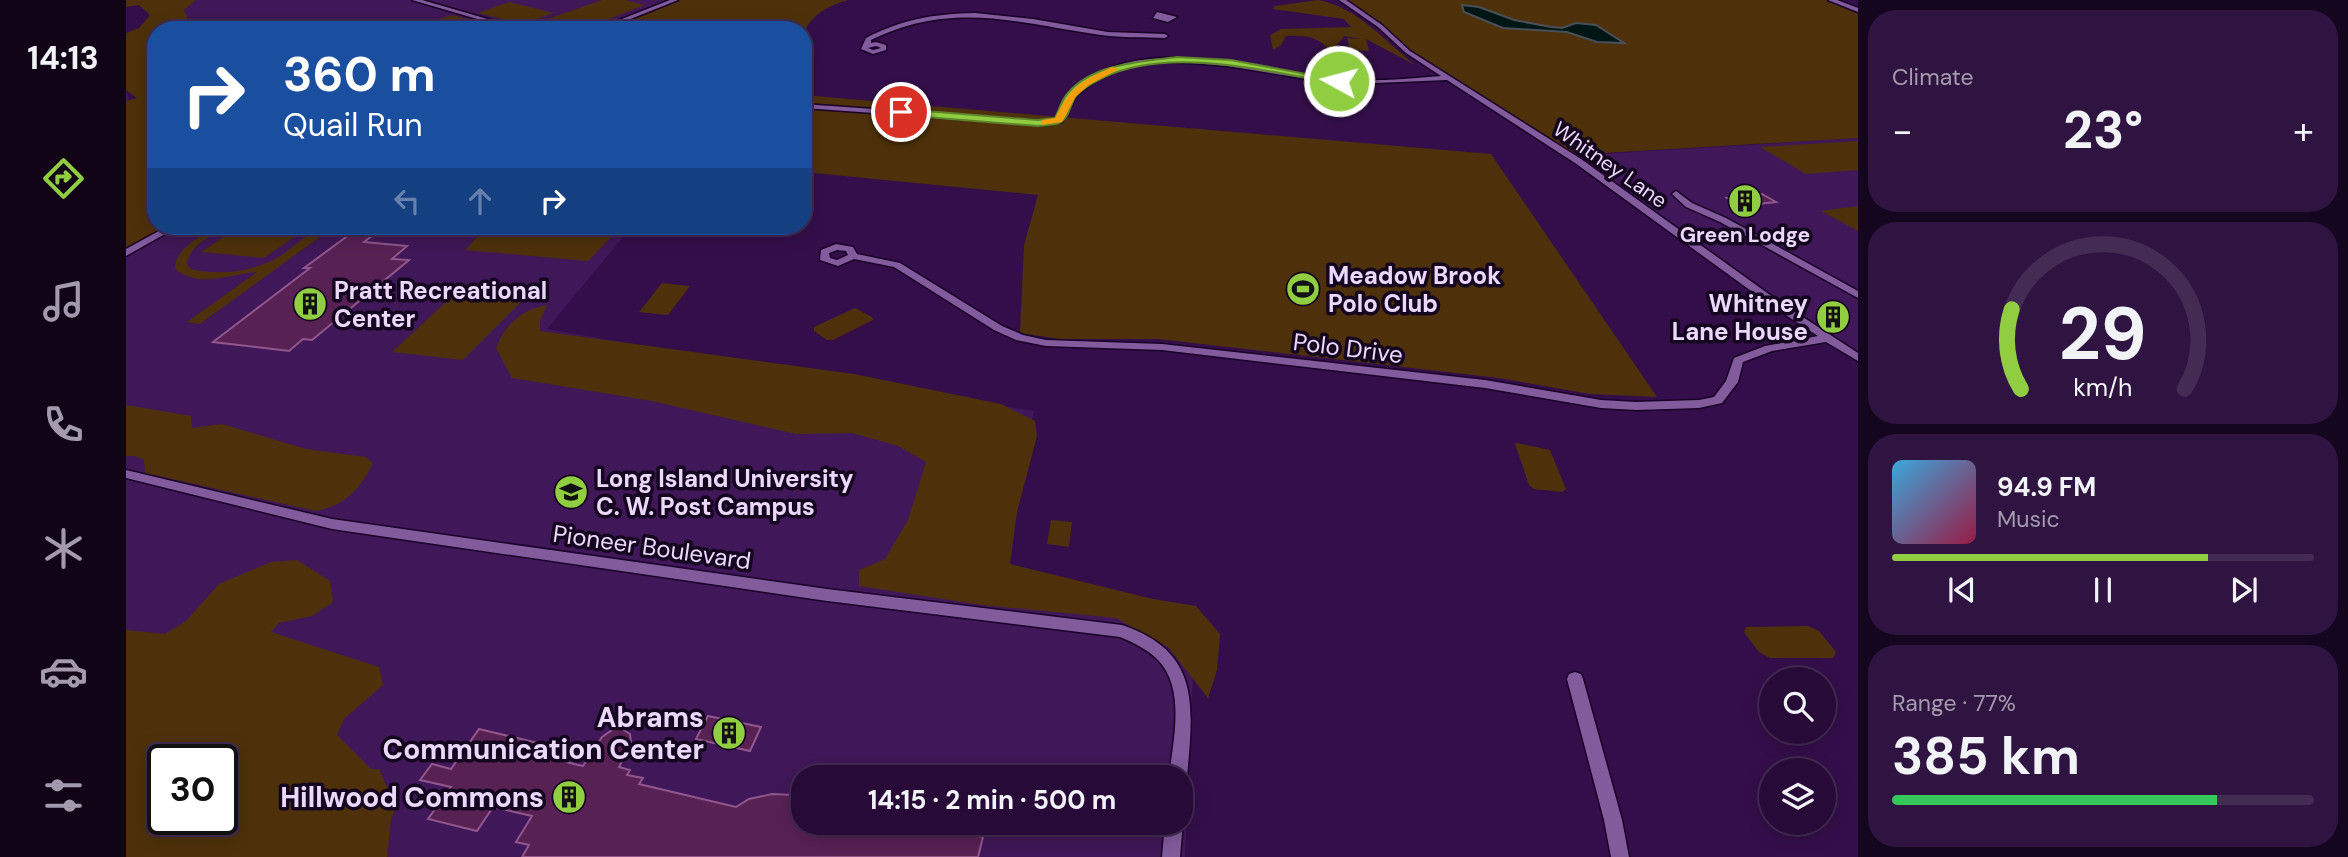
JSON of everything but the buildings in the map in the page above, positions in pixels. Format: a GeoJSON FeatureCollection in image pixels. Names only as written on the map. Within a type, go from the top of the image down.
{"type":"FeatureCollection","features":[{"type":"Feature","properties":{"kind":"street"},"geometry":{"type":"LineString","coordinates":[[415,0],[491,21]]}},
{"type":"Feature","properties":{"kind":"street"},"geometry":{"type":"LineString","coordinates":[[620,21],[675,0]]}},
{"type":"Feature","properties":{"kind":"street","name":"Whitney Lane"},"geometry":{"type":"LineString","coordinates":[[1342,0],[1380,26],[1408,52],[1578,161],[1692,246],[1858,358]]}},
{"type":"Feature","properties":{"kind":"street"},"geometry":{"type":"LineString","coordinates":[[1831,0],[1858,10]]}},
{"type":"Feature","properties":{"kind":"street"},"geometry":{"type":"LineString","coordinates":[[995,8],[1092,32],[1165,36]]}},
{"type":"Feature","properties":{"kind":"street"},"geometry":{"type":"LineString","coordinates":[[869,45],[866,43],[876,30],[901,15]]}},
{"type":"Feature","properties":{"kind":"street"},"geometry":{"type":"LineString","coordinates":[[1164,20],[1165,36],[1177,59]]}},
{"type":"Feature","properties":{"kind":"street"},"geometry":{"type":"LineString","coordinates":[[812,107],[1044,123],[1059,120],[1072,94],[1097,76],[1123,67],[1177,59],[1231,63],[1349,82],[1448,78]]}},
{"type":"Feature","properties":{"kind":"street"},"geometry":{"type":"LineString","coordinates":[[1676,194],[1689,205],[1723,220],[1858,295]]}},
{"type":"Feature","properties":{"kind":"street"},"geometry":{"type":"LineString","coordinates":[[126,253],[158,235]]}},
{"type":"Feature","properties":{"kind":"street","name":"Polo Drive"},"geometry":{"type":"LineString","coordinates":[[853,256],[897,265],[998,328],[1033,341],[1162,347],[1485,384],[1601,404],[1712,402],[1726,394],[1736,374],[1738,360],[1769,348],[1827,338]]}},
{"type":"Feature","properties":{"kind":"street","name":"Pioneer Boulevard"},"geometry":{"type":"LineString","coordinates":[[126,474],[332,524],[814,593],[1122,631],[1149,644],[1168,662],[1181,680],[1184,709],[1179,765]]}},
{"type":"Feature","properties":{"kind":"street"},"geometry":{"type":"LineString","coordinates":[[1575,679],[1613,820],[1620,857]]}},
{"type":"Feature","properties":{"kind":"street"},"geometry":{"type":"LineString","coordinates":[[1171,857],[1173,835]]}},
{"type":"Feature","properties":{"kind":"shaded area"},"geometry":{"type":"Polygon","coordinates":[[[126,0],[196,0],[184,10],[189,21],[147,21],[147,235],[153,235],[126,250],[126,101],[137,98],[126,90],[126,33],[139,28],[150,15],[139,5],[126,7],[126,0]]]}},
{"type":"Feature","properties":{"kind":"shaded area"},"geometry":{"type":"Polygon","coordinates":[[[196,0],[818,0],[803,21],[189,21],[184,10],[196,0]]]}},
{"type":"Feature","properties":{"kind":"shaded area"},"geometry":{"type":"Polygon","coordinates":[[[602,0],[625,0],[645,5],[603,21],[542,21],[602,0]]]}},
{"type":"Feature","properties":{"kind":"shaded area"},"geometry":{"type":"Polygon","coordinates":[[[681,0],[848,0],[821,12],[811,21],[627,21],[681,0]]]}},
{"type":"Feature","properties":{"kind":"shaded area"},"geometry":{"type":"Polygon","coordinates":[[[1318,0],[1358,17],[1415,65],[1366,39],[1369,51],[1350,50],[1347,38],[1362,39],[1344,36],[1331,53],[1317,40],[1300,36],[1286,36],[1281,45],[1273,50],[1270,35],[1281,29],[1351,27],[1344,19],[1273,9],[1275,6],[1318,0]]]}},
{"type":"Feature","properties":{"kind":"shaded area"},"geometry":{"type":"Polygon","coordinates":[[[1342,0],[1828,0],[1858,11],[1858,138],[1570,155],[1408,52],[1342,0]]]}},
{"type":"Feature","properties":{"kind":"shaded area"},"geometry":{"type":"Polygon","coordinates":[[[509,2],[554,13],[531,21],[511,21],[478,13],[509,2]]]}},
{"type":"Feature","properties":{"kind":"shaded area"},"geometry":{"type":"Polygon","coordinates":[[[1462,5],[1479,7],[1514,20],[1551,27],[1562,28],[1576,23],[1596,25],[1624,43],[1597,42],[1567,32],[1503,28],[1464,12],[1462,5]]]}},
{"type":"Feature","properties":{"kind":"shaded area"},"geometry":{"type":"Polygon","coordinates":[[[452,15],[475,21],[433,21],[452,15]]]}},
{"type":"Feature","properties":{"kind":"shaded area","name":"Long Island University C. W. Post Campus"},"geometry":{"type":"Polygon","coordinates":[[[126,87],[147,184],[147,235],[625,235],[547,329],[1034,411],[999,574],[1196,606],[1189,765],[791,765],[791,835],[1186,835],[1185,857],[126,857],[126,87]]]}},
{"type":"Feature","properties":{"kind":"shaded area","name":"Meadow Brook Polo Club"},"geometry":{"type":"Polygon","coordinates":[[[812,96],[1491,154],[1657,397],[1590,394],[1499,378],[1158,339],[1060,339],[1020,333],[1024,245],[1038,195],[812,173],[812,96]]]}},
{"type":"Feature","properties":{"kind":"shaded area"},"geometry":{"type":"Polygon","coordinates":[[[1858,138],[1858,358],[1570,156],[1858,138]]]}},
{"type":"Feature","properties":{"kind":"shaded area"},"geometry":{"type":"Polygon","coordinates":[[[1858,141],[1858,170],[1806,174],[1760,147],[1858,141]]]}},
{"type":"Feature","properties":{"kind":"shaded area"},"geometry":{"type":"Polygon","coordinates":[[[1858,206],[1858,231],[1821,211],[1858,206]]]}},
{"type":"Feature","properties":{"kind":"shaded area"},"geometry":{"type":"Polygon","coordinates":[[[213,235],[197,246],[188,258],[187,265],[191,269],[225,272],[259,266],[280,256],[308,235],[323,235],[200,324],[187,322],[257,272],[205,279],[185,275],[175,269],[180,254],[198,238],[213,235]]]}},
{"type":"Feature","properties":{"kind":"shaded area"},"geometry":{"type":"Polygon","coordinates":[[[226,235],[297,235],[264,258],[201,252],[226,235]]]}},
{"type":"Feature","properties":{"kind":"shaded area"},"geometry":{"type":"Polygon","coordinates":[[[479,235],[613,235],[588,261],[465,250],[479,235]]]}},
{"type":"Feature","properties":{"kind":"shaded area"},"geometry":{"type":"Polygon","coordinates":[[[662,283],[690,286],[668,315],[639,312],[662,283]]]}},
{"type":"Feature","properties":{"kind":"shaded area"},"geometry":{"type":"Polygon","coordinates":[[[462,287],[528,295],[463,360],[392,352],[462,287]]]}},
{"type":"Feature","properties":{"kind":"shaded area"},"geometry":{"type":"Polygon","coordinates":[[[547,305],[540,321],[540,331],[854,374],[1001,404],[1035,421],[1037,436],[1017,512],[1010,564],[1153,599],[1196,606],[1220,634],[1217,670],[1208,698],[1168,647],[1116,618],[982,605],[859,586],[859,570],[885,559],[908,520],[926,462],[898,446],[852,433],[796,434],[652,401],[512,378],[496,348],[504,332],[516,319],[530,310],[547,305]]]}},
{"type":"Feature","properties":{"kind":"shaded area"},"geometry":{"type":"Polygon","coordinates":[[[855,308],[873,320],[833,340],[827,340],[814,331],[814,327],[855,308]]]}},
{"type":"Feature","properties":{"kind":"shaded area"},"geometry":{"type":"Polygon","coordinates":[[[126,405],[191,416],[192,428],[222,424],[306,449],[366,457],[373,463],[356,489],[343,501],[316,511],[145,473],[144,460],[126,456],[126,405]]]}},
{"type":"Feature","properties":{"kind":"shaded area"},"geometry":{"type":"Polygon","coordinates":[[[1515,444],[1550,450],[1566,489],[1562,492],[1534,489],[1529,485],[1515,444]]]}},
{"type":"Feature","properties":{"kind":"shaded area"},"geometry":{"type":"Polygon","coordinates":[[[1051,520],[1072,522],[1069,547],[1047,544],[1051,520]]]}},
{"type":"Feature","properties":{"kind":"shaded area"},"geometry":{"type":"Polygon","coordinates":[[[297,560],[330,581],[333,602],[312,616],[279,623],[271,632],[379,667],[383,685],[344,719],[337,735],[371,769],[379,769],[396,808],[391,819],[387,857],[126,857],[126,630],[165,634],[186,621],[219,584],[271,562],[297,560]]]}},
{"type":"Feature","properties":{"kind":"shaded area"},"geometry":{"type":"Polygon","coordinates":[[[1808,626],[1819,631],[1836,652],[1833,658],[1770,658],[1759,652],[1744,632],[1746,627],[1808,626]]]}},
{"type":"Feature","properties":{"kind":"slow traffic"},"geometry":{"type":"LineString","coordinates":[[1045,123],[1059,120],[1072,94],[1086,83],[1115,69]]}},
{"type":"Feature","properties":{"kind":"place","name":"Green Lodge"},"geometry":{"type":"Point","coordinates":[1745,201]}},
{"type":"Feature","properties":{"kind":"place","name":"Meadow Brook Polo Club"},"geometry":{"type":"Point","coordinates":[1303,289]}},
{"type":"Feature","properties":{"kind":"place","name":"Pratt Recreational Center"},"geometry":{"type":"Point","coordinates":[310,304]}},
{"type":"Feature","properties":{"kind":"place","name":"Whitney Lane House"},"geometry":{"type":"Point","coordinates":[1833,317]}},
{"type":"Feature","properties":{"kind":"place","name":"Long Island University C. W. Post Campus"},"geometry":{"type":"Point","coordinates":[571,492]}},
{"type":"Feature","properties":{"kind":"place","name":"Abrams Communication Center"},"geometry":{"type":"Point","coordinates":[729,733]}},
{"type":"Feature","properties":{"kind":"place","name":"Hillwood Commons"},"geometry":{"type":"Point","coordinates":[569,797]}},
{"type":"Feature","properties":{"kind":"route"},"geometry":{"type":"LineString","coordinates":[[901,112],[1044,123],[1059,120],[1072,94],[1097,76],[1123,67],[1177,59],[1231,63],[1339,81]]}}]}
